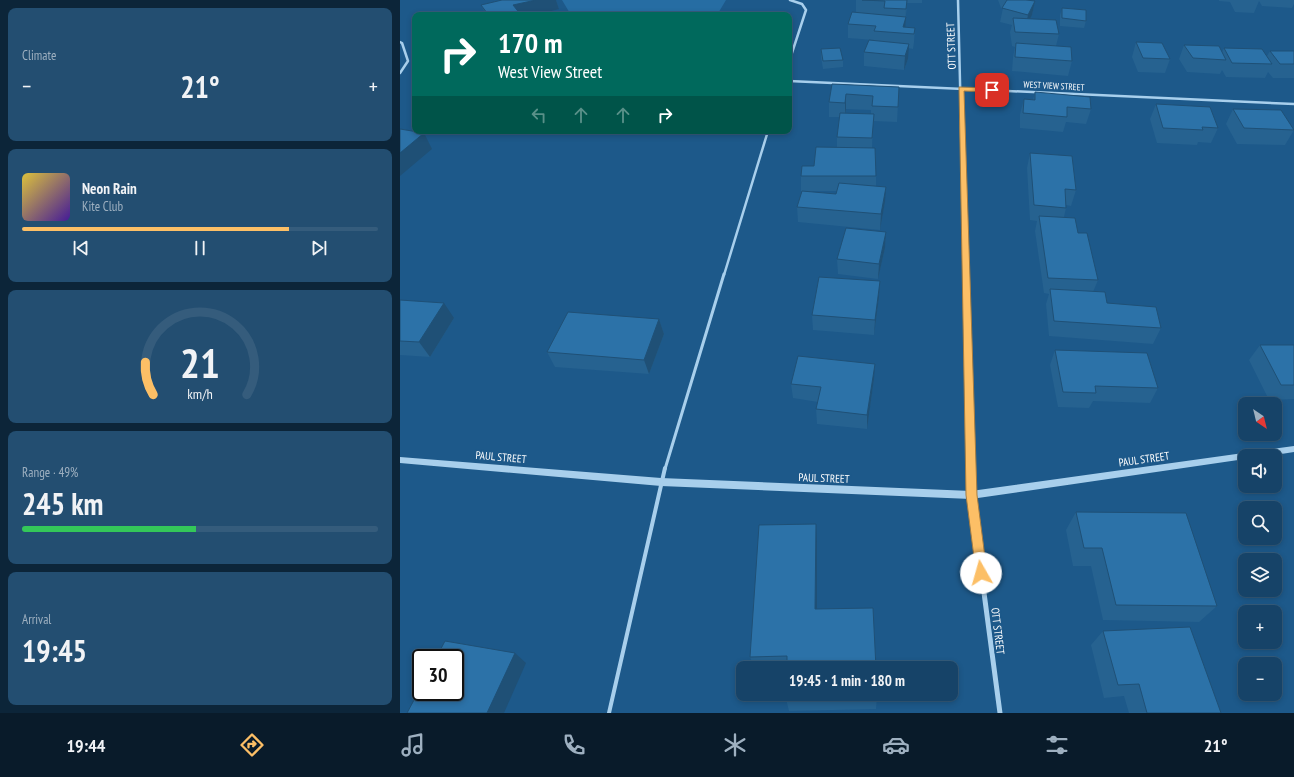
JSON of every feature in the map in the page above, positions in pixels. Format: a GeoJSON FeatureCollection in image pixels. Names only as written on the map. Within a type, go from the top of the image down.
{"type":"FeatureCollection","features":[{"type":"Feature","properties":{"kind":"street"},"geometry":{"type":"LineString","coordinates":[[790,0],[802,4],[806,10],[792,53]]}},
{"type":"Feature","properties":{"kind":"street","name":"OTT STREET"},"geometry":{"type":"LineString","coordinates":[[958,0],[971,495],[1000,713]]}},
{"type":"Feature","properties":{"kind":"street"},"geometry":{"type":"LineString","coordinates":[[400,42],[402,43],[408,61],[400,73]]}},
{"type":"Feature","properties":{"kind":"street","name":"WEST VIEW STREET"},"geometry":{"type":"LineString","coordinates":[[792,81],[1294,104]]}},
{"type":"Feature","properties":{"kind":"street","name":"PAUL STREET"},"geometry":{"type":"LineString","coordinates":[[1282,451],[1294,449]]}},
{"type":"Feature","properties":{"kind":"street","name":"PAUL STREET"},"geometry":{"type":"LineString","coordinates":[[400,460],[660,482],[971,495],[1238,457]]}},
{"type":"Feature","properties":{"kind":"lane"},"geometry":{"type":"LineString","coordinates":[[609,713],[660,482],[767,134]]}},
{"type":"Feature","properties":{"kind":"shaded area"},"geometry":{"type":"Polygon","coordinates":[[[562,0],[726,0],[719,12],[569,12],[562,0]]]}},
{"type":"Feature","properties":{"kind":"building"},"geometry":{"type":"Polygon","coordinates":[[[502,0],[536,0],[513,5],[519,12],[486,12],[481,5],[502,0]]]}},
{"type":"Feature","properties":{"kind":"building"},"geometry":{"type":"Polygon","coordinates":[[[862,0],[907,0],[906,9],[884,8],[885,1],[862,0]]]}},
{"type":"Feature","properties":{"kind":"building"},"geometry":{"type":"Polygon","coordinates":[[[1007,0],[1035,1],[1028,15],[1002,8],[1007,0]]]}},
{"type":"Feature","properties":{"kind":"building"},"geometry":{"type":"Polygon","coordinates":[[[1062,8],[1086,10],[1086,21],[1062,18],[1062,8]]]}},
{"type":"Feature","properties":{"kind":"building"},"geometry":{"type":"Polygon","coordinates":[[[852,12],[906,17],[903,27],[915,28],[914,34],[874,31],[876,26],[848,24],[852,12]]]}},
{"type":"Feature","properties":{"kind":"building"},"geometry":{"type":"Polygon","coordinates":[[[1013,18],[1056,20],[1059,34],[1015,32],[1013,18]]]}},
{"type":"Feature","properties":{"kind":"building"},"geometry":{"type":"Polygon","coordinates":[[[869,40],[909,44],[905,56],[864,52],[869,40]]]}},
{"type":"Feature","properties":{"kind":"building"},"geometry":{"type":"Polygon","coordinates":[[[1136,42],[1162,43],[1170,59],[1143,58],[1136,42]]]}},
{"type":"Feature","properties":{"kind":"building"},"geometry":{"type":"Polygon","coordinates":[[[1016,43],[1071,47],[1072,61],[1015,57],[1016,43]]]}},
{"type":"Feature","properties":{"kind":"building"},"geometry":{"type":"Polygon","coordinates":[[[1184,45],[1219,46],[1226,60],[1193,58],[1184,45]]]}},
{"type":"Feature","properties":{"kind":"building"},"geometry":{"type":"Polygon","coordinates":[[[840,48],[843,60],[823,61],[821,49],[840,48]]]}},
{"type":"Feature","properties":{"kind":"building"},"geometry":{"type":"Polygon","coordinates":[[[1224,48],[1262,49],[1272,64],[1232,63],[1224,48]]]}},
{"type":"Feature","properties":{"kind":"building"},"geometry":{"type":"Polygon","coordinates":[[[1270,51],[1294,51],[1294,64],[1280,64],[1270,51]]]}},
{"type":"Feature","properties":{"kind":"building"},"geometry":{"type":"Polygon","coordinates":[[[832,84],[899,87],[898,107],[872,106],[873,96],[846,94],[845,103],[829,102],[832,84]]]}},
{"type":"Feature","properties":{"kind":"building"},"geometry":{"type":"Polygon","coordinates":[[[1035,92],[1090,97],[1091,109],[1067,107],[1067,117],[1023,113],[1024,99],[1035,100],[1035,92]]]}},
{"type":"Feature","properties":{"kind":"building"},"geometry":{"type":"Polygon","coordinates":[[[1156,104],[1210,107],[1218,128],[1202,127],[1203,130],[1163,128],[1156,104]]]}},
{"type":"Feature","properties":{"kind":"building"},"geometry":{"type":"Polygon","coordinates":[[[1233,109],[1281,110],[1294,130],[1244,128],[1233,109]]]}},
{"type":"Feature","properties":{"kind":"building"},"geometry":{"type":"Polygon","coordinates":[[[840,113],[874,114],[872,138],[837,137],[840,113]]]}},
{"type":"Feature","properties":{"kind":"building"},"geometry":{"type":"Polygon","coordinates":[[[400,129],[412,131],[412,134],[423,134],[400,153],[400,129]]]}},
{"type":"Feature","properties":{"kind":"building"},"geometry":{"type":"Polygon","coordinates":[[[816,147],[875,148],[876,176],[801,176],[802,166],[814,166],[816,147]]]}},
{"type":"Feature","properties":{"kind":"building"},"geometry":{"type":"Polygon","coordinates":[[[1030,153],[1072,156],[1076,190],[1065,189],[1066,208],[1034,205],[1030,153]]]}},
{"type":"Feature","properties":{"kind":"building"},"geometry":{"type":"Polygon","coordinates":[[[839,183],[886,187],[881,214],[797,207],[802,191],[836,194],[839,183]]]}},
{"type":"Feature","properties":{"kind":"building"},"geometry":{"type":"Polygon","coordinates":[[[1039,216],[1075,218],[1078,233],[1087,233],[1098,280],[1048,278],[1039,216]]]}},
{"type":"Feature","properties":{"kind":"building"},"geometry":{"type":"Polygon","coordinates":[[[846,228],[886,232],[879,264],[837,259],[846,228]]]}},
{"type":"Feature","properties":{"kind":"building"},"geometry":{"type":"Polygon","coordinates":[[[819,277],[880,281],[875,320],[812,315],[819,277]]]}},
{"type":"Feature","properties":{"kind":"building"},"geometry":{"type":"Polygon","coordinates":[[[1050,289],[1105,292],[1107,303],[1156,307],[1161,328],[1054,321],[1050,289]]]}},
{"type":"Feature","properties":{"kind":"building"},"geometry":{"type":"Polygon","coordinates":[[[400,300],[444,303],[419,342],[400,341],[400,300]]]}},
{"type":"Feature","properties":{"kind":"building"},"geometry":{"type":"Polygon","coordinates":[[[568,312],[659,319],[644,360],[547,352],[568,312]]]}},
{"type":"Feature","properties":{"kind":"building"},"geometry":{"type":"Polygon","coordinates":[[[1260,345],[1294,345],[1294,385],[1281,385],[1260,345]]]}},
{"type":"Feature","properties":{"kind":"building"},"geometry":{"type":"Polygon","coordinates":[[[1055,350],[1147,353],[1158,388],[1095,386],[1096,393],[1063,392],[1055,350]]]}},
{"type":"Feature","properties":{"kind":"building"},"geometry":{"type":"Polygon","coordinates":[[[798,356],[875,364],[867,415],[816,409],[821,387],[791,384],[798,356]]]}},
{"type":"Feature","properties":{"kind":"building"},"geometry":{"type":"Polygon","coordinates":[[[1076,512],[1186,513],[1217,606],[1116,605],[1102,548],[1084,548],[1076,512]]]}},
{"type":"Feature","properties":{"kind":"building"},"geometry":{"type":"Polygon","coordinates":[[[816,524],[815,609],[873,608],[876,661],[787,661],[787,656],[750,657],[759,525],[816,524]]]}},
{"type":"Feature","properties":{"kind":"building"},"geometry":{"type":"Polygon","coordinates":[[[1190,627],[1221,713],[1147,713],[1139,684],[1118,685],[1103,631],[1190,627]]]}},
{"type":"Feature","properties":{"kind":"building"},"geometry":{"type":"Polygon","coordinates":[[[445,641],[515,653],[487,713],[407,713],[413,701],[464,701],[464,649],[441,649],[445,641]]]}},
{"type":"Feature","properties":{"kind":"route"},"geometry":{"type":"LineString","coordinates":[[981,573],[971,495],[961,89],[992,90]]}}]}
